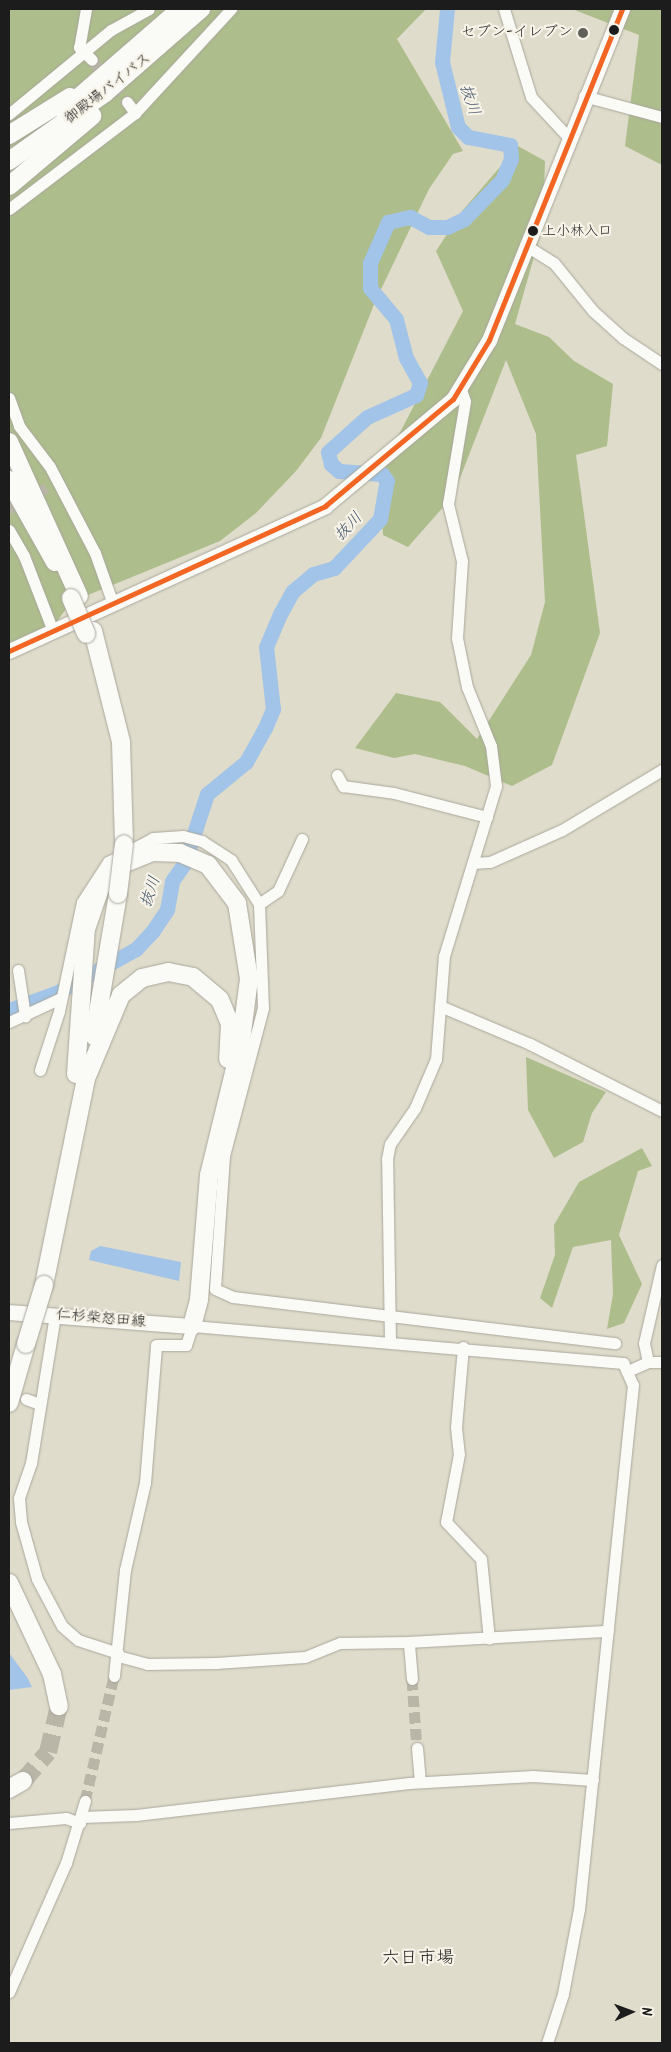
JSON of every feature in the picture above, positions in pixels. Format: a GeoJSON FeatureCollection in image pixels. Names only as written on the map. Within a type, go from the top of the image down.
{"type":"FeatureCollection","features":[{"type":"Feature","properties":{"kind":"highway","name":"御殿場バイパス"},"geometry":{"type":"LineString","coordinates":[[9,150],[90,89],[180,9]]}},
{"type":"Feature","properties":{"kind":"highway","name":"御殿場バイパス"},"geometry":{"type":"LineString","coordinates":[[9,161],[162,47],[201,9]]}},
{"type":"Feature","properties":{"kind":"highway"},"geometry":{"type":"LineString","coordinates":[[9,135],[78,91],[164,25]]}},
{"type":"Feature","properties":{"kind":"highway"},"geometry":{"type":"LineString","coordinates":[[9,186],[108,102],[162,47]]}},
{"type":"Feature","properties":{"kind":"highway"},"geometry":{"type":"LineString","coordinates":[[9,442],[63,557],[75,597],[90,633],[113,744],[120,844],[106,940],[90,1005],[82,1075],[40,1284],[21,1343],[9,1367]]}},
{"type":"Feature","properties":{"kind":"highway"},"geometry":{"type":"LineString","coordinates":[[9,452],[63,557]]}},
{"type":"Feature","properties":{"kind":"highway"},"geometry":{"type":"LineString","coordinates":[[11,485],[75,597]]}},
{"type":"Feature","properties":{"kind":"highway"},"geometry":{"type":"LineString","coordinates":[[90,1005],[84,954],[89,914],[107,877],[140,855],[166,852],[208,865],[228,887],[240,913],[247,949],[248,1001],[209,1175],[199,1300],[192,1326]]}},
{"type":"Feature","properties":{"kind":"highway"},"geometry":{"type":"LineString","coordinates":[[82,1075],[114,1007],[130,986],[142,978],[168,972],[193,977],[213,990],[226,1011],[230,1049],[196,1203],[189,1299],[192,1326]]}},
{"type":"Feature","properties":{"kind":"highway"},"geometry":{"type":"LineString","coordinates":[[17,1401],[21,1343]]}},
{"type":"Feature","properties":{"kind":"highway"},"geometry":{"type":"LineString","coordinates":[[9,1582],[52,1674],[59,1706]]}},
{"type":"Feature","properties":{"kind":"main road"},"geometry":{"type":"LineString","coordinates":[[9,651],[303,517],[353,485],[460,390],[489,340],[584,96],[622,9]]}},
{"type":"Feature","properties":{"kind":"main road","name":"仁杉柴怒田線"},"geometry":{"type":"LineString","coordinates":[[9,1312],[192,1326]]}},
{"type":"Feature","properties":{"kind":"street"},"geometry":{"type":"LineString","coordinates":[[86,9],[79,47],[88,56]]}},
{"type":"Feature","properties":{"kind":"street"},"geometry":{"type":"LineString","coordinates":[[9,114],[88,56],[111,30],[149,9]]}},
{"type":"Feature","properties":{"kind":"street"},"geometry":{"type":"LineString","coordinates":[[9,208],[135,113],[231,9]]}},
{"type":"Feature","properties":{"kind":"street"},"geometry":{"type":"LineString","coordinates":[[504,9],[531,97],[568,138]]}},
{"type":"Feature","properties":{"kind":"street"},"geometry":{"type":"LineString","coordinates":[[584,96],[662,117]]}},
{"type":"Feature","properties":{"kind":"street"},"geometry":{"type":"LineString","coordinates":[[127,102],[135,113]]}},
{"type":"Feature","properties":{"kind":"street"},"geometry":{"type":"LineString","coordinates":[[525,245],[554,263],[593,311],[623,338],[662,364]]}},
{"type":"Feature","properties":{"kind":"street"},"geometry":{"type":"LineString","coordinates":[[390,1341],[387,1159],[390,1144],[415,1108],[436,1059],[444,956],[487,817],[496,773],[491,746],[461,666],[457,638],[462,561],[448,504],[465,401],[460,390]]}},
{"type":"Feature","properties":{"kind":"street"},"geometry":{"type":"LineString","coordinates":[[9,398],[19,426],[56,483],[95,553],[113,604]]}},
{"type":"Feature","properties":{"kind":"street"},"geometry":{"type":"LineString","coordinates":[[46,488],[56,483]]}},
{"type":"Feature","properties":{"kind":"street"},"geometry":{"type":"LineString","coordinates":[[9,530],[24,556],[53,631]]}},
{"type":"Feature","properties":{"kind":"street"},"geometry":{"type":"LineString","coordinates":[[474,862],[490,862],[562,830],[662,770]]}},
{"type":"Feature","properties":{"kind":"street"},"geometry":{"type":"LineString","coordinates":[[337,776],[344,786],[394,793],[487,817]]}},
{"type":"Feature","properties":{"kind":"street"},"geometry":{"type":"LineString","coordinates":[[40,1070],[61,998],[82,902],[98,875],[139,842],[183,836],[217,849],[242,872],[259,904],[263,1008],[224,1156],[215,1289],[233,1298],[615,1343]]}},
{"type":"Feature","properties":{"kind":"street"},"geometry":{"type":"LineString","coordinates":[[259,904],[278,891],[302,838]]}},
{"type":"Feature","properties":{"kind":"street"},"geometry":{"type":"LineString","coordinates":[[18,970],[24,1013]]}},
{"type":"Feature","properties":{"kind":"street"},"geometry":{"type":"LineString","coordinates":[[9,1022],[24,1013],[61,998]]}},
{"type":"Feature","properties":{"kind":"street"},"geometry":{"type":"LineString","coordinates":[[440,1006],[530,1044],[662,1110]]}},
{"type":"Feature","properties":{"kind":"street"},"geometry":{"type":"LineString","coordinates":[[648,1362],[644,1343],[662,1265]]}},
{"type":"Feature","properties":{"kind":"street"},"geometry":{"type":"LineString","coordinates":[[55,1315],[30,1468],[19,1503],[32,1565],[66,1631],[84,1643],[147,1664],[216,1663],[305,1657],[340,1643],[489,1639],[608,1630]]}},
{"type":"Feature","properties":{"kind":"street"},"geometry":{"type":"LineString","coordinates":[[114,1676],[118,1655],[125,1570],[146,1475],[152,1350],[161,1344],[190,1342],[192,1326],[615,1359],[630,1370],[633,1385],[593,1780],[572,1951],[547,2043]]}},
{"type":"Feature","properties":{"kind":"street"},"geometry":{"type":"LineString","coordinates":[[462,1347],[456,1426],[459,1454],[446,1522],[482,1560],[489,1639]]}},
{"type":"Feature","properties":{"kind":"street"},"geometry":{"type":"LineString","coordinates":[[630,1370],[648,1362],[662,1362]]}},
{"type":"Feature","properties":{"kind":"street"},"geometry":{"type":"LineString","coordinates":[[17,1401],[40,1404]]}},
{"type":"Feature","properties":{"kind":"street"},"geometry":{"type":"LineString","coordinates":[[409,1642],[412,1680]]}},
{"type":"Feature","properties":{"kind":"street"},"geometry":{"type":"LineString","coordinates":[[417,1748],[420,1782]]}},
{"type":"Feature","properties":{"kind":"street"},"geometry":{"type":"LineString","coordinates":[[9,1823],[66,1818],[81,1820],[136,1815],[420,1782],[533,1776],[593,1780]]}},
{"type":"Feature","properties":{"kind":"street"},"geometry":{"type":"LineString","coordinates":[[9,1992],[81,1820],[85,1801]]}},
{"type":"Feature","properties":{"kind":"green space"},"geometry":{"type":"Polygon","coordinates":[[[9,9],[426,9],[397,39],[463,151],[453,154],[429,189],[375,302],[321,438],[296,471],[256,513],[220,541],[71,602],[53,627],[9,645],[9,9]]]}},
{"type":"Feature","properties":{"kind":"green space"},"geometry":{"type":"Polygon","coordinates":[[[572,9],[662,9],[662,165],[625,146],[639,35],[572,9]]]}},
{"type":"Feature","properties":{"kind":"green space"},"geometry":{"type":"Polygon","coordinates":[[[518,146],[545,161],[543,225],[515,324],[549,337],[574,361],[613,384],[607,446],[576,455],[600,633],[552,765],[512,786],[465,766],[415,754],[394,758],[355,748],[396,693],[440,702],[477,739],[531,655],[545,602],[536,434],[506,360],[453,496],[408,547],[383,535],[380,471],[463,311],[436,251],[463,210],[518,146]]]}},
{"type":"Feature","properties":{"kind":"green space"},"geometry":{"type":"Polygon","coordinates":[[[526,1057],[606,1092],[592,1113],[583,1142],[554,1158],[528,1110],[526,1057]]]}},
{"type":"Feature","properties":{"kind":"green space"},"geometry":{"type":"Polygon","coordinates":[[[642,1148],[652,1166],[638,1171],[619,1235],[642,1284],[624,1323],[607,1329],[613,1294],[611,1240],[573,1247],[552,1308],[540,1298],[555,1255],[554,1225],[579,1182],[642,1148]]]}},
{"type":"Feature","properties":{"kind":"water"},"geometry":{"type":"Polygon","coordinates":[[[100,1246],[181,1262],[179,1281],[89,1260],[91,1251],[100,1246]]]}},
{"type":"Feature","properties":{"kind":"water"},"geometry":{"type":"Polygon","coordinates":[[[9,1653],[27,1677],[32,1687],[9,1690],[9,1653]]]}},
{"type":"Feature","properties":{"kind":"waterway","name":"抜川"},"geometry":{"type":"LineString","coordinates":[[9,1010],[58,992],[136,949],[152,932],[167,910],[172,881],[184,864],[207,794],[246,762],[273,709],[266,647],[280,614],[293,591],[313,574],[334,568],[380,519],[387,481],[382,474],[339,471],[331,464],[328,452],[367,417],[416,395],[420,383],[406,358],[396,319],[370,288],[370,263],[388,222],[410,217],[429,227],[447,227],[464,219],[502,180],[511,159],[510,145],[468,137],[458,127],[442,62],[447,9]]}},
{"type":"Feature","properties":{"kind":"tunnel"},"geometry":{"type":"LineString","coordinates":[[92,60],[127,102]]}},
{"type":"Feature","properties":{"kind":"tunnel"},"geometry":{"type":"LineString","coordinates":[[9,509],[46,488]]}},
{"type":"Feature","properties":{"kind":"tunnel"},"geometry":{"type":"LineString","coordinates":[[85,1801],[114,1676]]}},
{"type":"Feature","properties":{"kind":"tunnel"},"geometry":{"type":"LineString","coordinates":[[412,1679],[417,1748]]}},
{"type":"Feature","properties":{"kind":"tunnel"},"geometry":{"type":"LineString","coordinates":[[23,1781],[48,1752],[59,1706]]}},
{"type":"Feature","properties":{"kind":"transit line"},"geometry":{"type":"LineString","coordinates":[[9,651],[325,506],[453,399],[489,340],[622,9]]}},
{"type":"Feature","properties":{"kind":"place","name":"セブン-イレブン"},"geometry":{"type":"Point","coordinates":[583,33]}},
{"type":"Feature","properties":{"kind":"place","name":"上小林入口"},"geometry":{"type":"Point","coordinates":[533,231]}},
{"type":"Feature","properties":{"kind":"district","name":"六日市場"},"geometry":{"type":"Point","coordinates":[418,1959]}}]}
